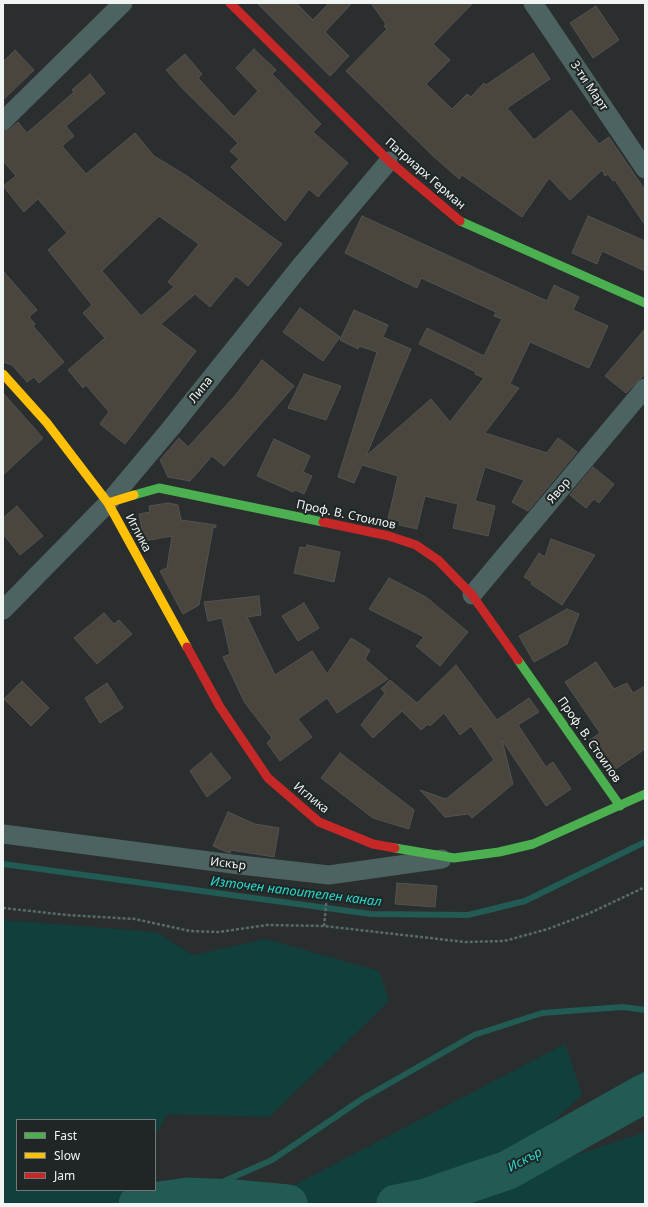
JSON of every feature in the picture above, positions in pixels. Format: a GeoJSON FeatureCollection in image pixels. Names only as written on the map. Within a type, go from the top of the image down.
{"type":"FeatureCollection","features":[{"type":"Feature","properties":{"kind":"street"},"geometry":{"type":"LineString","coordinates":[[3,121],[123,3]]}},
{"type":"Feature","properties":{"kind":"street","name":"Патриарх Герман"},"geometry":{"type":"LineString","coordinates":[[230,3],[389,161],[460,221],[645,303]]}},
{"type":"Feature","properties":{"kind":"street","name":"3-ти Март"},"geometry":{"type":"LineString","coordinates":[[533,3],[645,169]]}},
{"type":"Feature","properties":{"kind":"street","name":"Липа"},"geometry":{"type":"LineString","coordinates":[[3,610],[108,503],[303,263],[389,161]]}},
{"type":"Feature","properties":{"kind":"street"},"geometry":{"type":"LineString","coordinates":[[3,374],[47,423],[108,503]]}},
{"type":"Feature","properties":{"kind":"street","name":"Явор"},"geometry":{"type":"LineString","coordinates":[[472,595],[645,388]]}},
{"type":"Feature","properties":{"kind":"street","name":"Проф. В. Стоилов"},"geometry":{"type":"LineString","coordinates":[[108,503],[159,488],[389,536],[416,545],[438,560],[472,595],[620,806]]}},
{"type":"Feature","properties":{"kind":"street","name":"Иглика"},"geometry":{"type":"LineString","coordinates":[[108,503],[220,708],[268,778],[318,822],[373,844],[454,858],[499,852],[533,844],[645,794]]}},
{"type":"Feature","properties":{"kind":"street","name":"Искър"},"geometry":{"type":"LineString","coordinates":[[3,834],[329,875],[454,858]]}},
{"type":"Feature","properties":{"kind":"path"},"geometry":{"type":"LineString","coordinates":[[3,908],[67,915],[135,919],[190,931],[219,932],[267,925],[324,926],[465,942],[504,941],[548,929],[590,912],[645,886]]}},
{"type":"Feature","properties":{"kind":"path"},"geometry":{"type":"LineString","coordinates":[[324,926],[327,892]]}},
{"type":"Feature","properties":{"kind":"shaded area"},"geometry":{"type":"Polygon","coordinates":[[[3,920],[156,932],[193,955],[266,939],[379,971],[389,1001],[269,1117],[167,1114],[156,1134],[156,1119],[16,1119],[16,1191],[124,1191],[117,1204],[3,1204],[3,920]]]}},
{"type":"Feature","properties":{"kind":"shaded area"},"geometry":{"type":"Polygon","coordinates":[[[565,1044],[582,1095],[513,1158],[522,1173],[645,1132],[645,1204],[254,1204],[262,1202],[565,1044]]]}},
{"type":"Feature","properties":{"kind":"water"},"geometry":{"type":"Polygon","coordinates":[[[645,1071],[645,1109],[616,1126],[508,1170],[612,1092],[645,1071]]]}},
{"type":"Feature","properties":{"kind":"building"},"geometry":{"type":"Polygon","coordinates":[[[257,3],[296,3],[313,20],[329,3],[352,3],[325,32],[349,56],[330,76],[257,3]]]}},
{"type":"Feature","properties":{"kind":"building"},"geometry":{"type":"Polygon","coordinates":[[[371,3],[473,3],[433,44],[450,60],[426,84],[452,109],[467,94],[471,97],[484,83],[486,85],[533,53],[550,79],[507,108],[534,140],[571,110],[599,144],[609,137],[645,190],[645,225],[615,180],[613,181],[608,174],[605,176],[602,170],[570,200],[549,178],[522,217],[462,175],[459,179],[432,155],[346,71],[387,29],[384,26],[386,24],[371,3]]]}},
{"type":"Feature","properties":{"kind":"building"},"geometry":{"type":"Polygon","coordinates":[[[596,6],[619,40],[593,58],[570,23],[596,6]]]}},
{"type":"Feature","properties":{"kind":"building"},"geometry":{"type":"Polygon","coordinates":[[[254,49],[276,70],[272,74],[321,124],[313,132],[348,163],[318,197],[309,189],[285,221],[231,167],[239,159],[230,151],[238,143],[185,91],[166,70],[185,54],[202,74],[198,78],[234,117],[258,91],[236,68],[254,49]]]}},
{"type":"Feature","properties":{"kind":"building"},"geometry":{"type":"Polygon","coordinates":[[[15,50],[34,70],[3,100],[3,62],[15,50]]]}},
{"type":"Feature","properties":{"kind":"building"},"geometry":{"type":"Polygon","coordinates":[[[90,74],[105,93],[66,126],[74,136],[62,146],[86,174],[135,133],[154,156],[187,176],[282,244],[248,286],[236,276],[210,307],[195,294],[161,324],[196,351],[125,444],[100,424],[109,412],[86,385],[83,388],[68,370],[105,338],[83,313],[92,305],[48,250],[67,233],[38,199],[24,212],[3,186],[16,176],[3,161],[3,132],[10,129],[18,122],[27,133],[74,92],[72,90],[90,74]],[[159,216],[102,271],[141,316],[174,287],[168,282],[199,244],[159,216]]]}},
{"type":"Feature","properties":{"kind":"building"},"geometry":{"type":"Polygon","coordinates":[[[362,216],[547,301],[554,285],[579,297],[573,310],[608,326],[589,368],[530,342],[510,384],[519,388],[485,433],[547,453],[558,438],[577,452],[528,511],[512,502],[524,480],[485,467],[475,501],[495,506],[488,536],[453,528],[458,504],[425,496],[417,529],[399,525],[400,521],[388,519],[398,476],[362,465],[354,483],[338,477],[377,352],[359,346],[358,349],[340,340],[354,310],[388,325],[383,337],[411,349],[366,456],[431,399],[450,422],[484,378],[475,374],[476,372],[419,344],[427,328],[484,356],[502,319],[494,316],[496,312],[421,278],[417,288],[345,253],[362,216]]]}},
{"type":"Feature","properties":{"kind":"building"},"geometry":{"type":"Polygon","coordinates":[[[588,216],[645,241],[645,271],[602,251],[597,264],[572,253],[588,216]]]}},
{"type":"Feature","properties":{"kind":"building"},"geometry":{"type":"Polygon","coordinates":[[[3,271],[37,310],[29,317],[35,324],[33,326],[64,362],[39,383],[34,377],[27,382],[12,365],[3,362],[3,271]]]}},
{"type":"Feature","properties":{"kind":"building"},"geometry":{"type":"Polygon","coordinates":[[[300,308],[340,337],[323,361],[283,332],[300,308]]]}},
{"type":"Feature","properties":{"kind":"building"},"geometry":{"type":"Polygon","coordinates":[[[645,329],[645,374],[626,393],[605,376],[645,329]]]}},
{"type":"Feature","properties":{"kind":"building"},"geometry":{"type":"Polygon","coordinates":[[[262,360],[294,386],[224,466],[212,456],[190,481],[168,477],[160,460],[179,438],[188,447],[234,397],[262,360]]]}},
{"type":"Feature","properties":{"kind":"building"},"geometry":{"type":"Polygon","coordinates":[[[304,374],[341,386],[326,420],[288,408],[304,374]]]}},
{"type":"Feature","properties":{"kind":"building"},"geometry":{"type":"Polygon","coordinates":[[[3,393],[43,438],[3,475],[3,393]]]}},
{"type":"Feature","properties":{"kind":"building"},"geometry":{"type":"Polygon","coordinates":[[[274,439],[310,456],[303,472],[312,476],[304,494],[295,490],[293,492],[257,476],[274,439]]]}},
{"type":"Feature","properties":{"kind":"building"},"geometry":{"type":"Polygon","coordinates":[[[593,467],[614,484],[599,503],[594,499],[586,508],[570,495],[593,467]]]}},
{"type":"Feature","properties":{"kind":"building"},"geometry":{"type":"Polygon","coordinates":[[[168,503],[178,505],[181,520],[216,525],[216,527],[213,528],[199,605],[183,614],[160,571],[167,568],[172,536],[144,541],[139,514],[150,512],[149,506],[168,503]]]}},
{"type":"Feature","properties":{"kind":"building"},"geometry":{"type":"Polygon","coordinates":[[[17,506],[43,536],[20,555],[3,534],[3,518],[17,506]]]}},
{"type":"Feature","properties":{"kind":"building"},"geometry":{"type":"Polygon","coordinates":[[[551,539],[595,555],[562,605],[531,584],[532,582],[524,577],[539,553],[545,557],[551,539]]]}},
{"type":"Feature","properties":{"kind":"building"},"geometry":{"type":"Polygon","coordinates":[[[307,545],[340,552],[334,582],[294,573],[300,547],[306,548],[307,545]]]}},
{"type":"Feature","properties":{"kind":"building"},"geometry":{"type":"Polygon","coordinates":[[[389,578],[426,597],[468,632],[440,666],[416,646],[424,637],[369,609],[389,578]]]}},
{"type":"Feature","properties":{"kind":"building"},"geometry":{"type":"Polygon","coordinates":[[[259,596],[261,615],[247,617],[275,675],[312,651],[327,674],[351,638],[370,650],[365,659],[388,679],[337,713],[327,698],[298,719],[312,737],[280,761],[267,743],[272,738],[245,703],[223,657],[230,654],[222,618],[208,621],[204,602],[259,596]]]}},
{"type":"Feature","properties":{"kind":"building"},"geometry":{"type":"Polygon","coordinates":[[[304,603],[319,628],[298,641],[282,616],[304,603]]]}},
{"type":"Feature","properties":{"kind":"building"},"geometry":{"type":"Polygon","coordinates":[[[567,609],[579,614],[567,644],[534,662],[519,636],[567,609]]]}},
{"type":"Feature","properties":{"kind":"building"},"geometry":{"type":"Polygon","coordinates":[[[104,613],[114,624],[119,620],[132,634],[97,664],[74,638],[104,613]]]}},
{"type":"Feature","properties":{"kind":"building"},"geometry":{"type":"Polygon","coordinates":[[[596,662],[614,689],[627,683],[633,693],[645,686],[645,749],[611,772],[590,740],[600,733],[565,682],[596,662]]]}},
{"type":"Feature","properties":{"kind":"building"},"geometry":{"type":"Polygon","coordinates":[[[456,665],[497,720],[529,698],[539,712],[518,725],[546,767],[553,762],[571,789],[546,806],[502,740],[513,784],[472,818],[468,814],[445,817],[420,790],[446,799],[494,760],[471,726],[460,735],[444,713],[430,726],[428,724],[421,730],[402,711],[373,738],[361,725],[385,693],[381,689],[390,680],[417,703],[456,665]]]}},
{"type":"Feature","properties":{"kind":"building"},"geometry":{"type":"Polygon","coordinates":[[[22,681],[49,708],[31,726],[4,699],[22,681]]]}},
{"type":"Feature","properties":{"kind":"building"},"geometry":{"type":"Polygon","coordinates":[[[107,683],[123,708],[100,723],[85,698],[107,683]]]}},
{"type":"Feature","properties":{"kind":"building"},"geometry":{"type":"Polygon","coordinates":[[[211,753],[231,778],[207,797],[190,771],[211,753]]]}},
{"type":"Feature","properties":{"kind":"building"},"geometry":{"type":"Polygon","coordinates":[[[340,753],[414,810],[409,829],[373,818],[321,778],[340,753]]]}},
{"type":"Feature","properties":{"kind":"building"},"geometry":{"type":"Polygon","coordinates":[[[228,812],[255,824],[279,828],[274,857],[231,850],[230,853],[213,846],[228,812]]]}},
{"type":"Feature","properties":{"kind":"building"},"geometry":{"type":"Polygon","coordinates":[[[397,883],[437,886],[435,907],[395,904],[397,883]]]}},
{"type":"Feature","properties":{"kind":"waterway","name":"Източен напоителен канал"},"geometry":{"type":"LineString","coordinates":[[3,864],[371,914],[468,915],[525,901],[645,842]]}},
{"type":"Feature","properties":{"kind":"waterway"},"geometry":{"type":"LineString","coordinates":[[188,1197],[272,1160],[362,1099],[474,1035],[542,1013],[623,1007],[645,1010]]}},
{"type":"Feature","properties":{"kind":"waterway","name":"Искър"},"geometry":{"type":"LineString","coordinates":[[396,1204],[426,1198],[508,1170],[645,1093]]}},
{"type":"Feature","properties":{"kind":"waterway","name":"Искър"},"geometry":{"type":"LineString","coordinates":[[138,1204],[188,1197],[234,1199],[288,1204]]}},
{"type":"Feature","properties":{"kind":"traffic: fast"},"geometry":{"type":"LineString","coordinates":[[460,221],[645,303]]}},
{"type":"Feature","properties":{"kind":"traffic: fast"},"geometry":{"type":"LineString","coordinates":[[134,495],[159,488],[323,522]]}},
{"type":"Feature","properties":{"kind":"traffic: fast"},"geometry":{"type":"LineString","coordinates":[[518,660],[620,806]]}},
{"type":"Feature","properties":{"kind":"traffic: fast"},"geometry":{"type":"LineString","coordinates":[[395,848],[454,858],[499,852],[533,844],[645,794]]}},
{"type":"Feature","properties":{"kind":"traffic: slow"},"geometry":{"type":"LineString","coordinates":[[3,374],[47,423],[108,503],[134,495]]}},
{"type":"Feature","properties":{"kind":"traffic: slow"},"geometry":{"type":"LineString","coordinates":[[108,503],[187,647]]}},
{"type":"Feature","properties":{"kind":"traffic: jam"},"geometry":{"type":"LineString","coordinates":[[230,3],[389,161],[460,221]]}},
{"type":"Feature","properties":{"kind":"traffic: jam"},"geometry":{"type":"LineString","coordinates":[[323,522],[389,536],[416,545],[438,560],[472,595],[518,660]]}},
{"type":"Feature","properties":{"kind":"traffic: jam"},"geometry":{"type":"LineString","coordinates":[[187,647],[220,707],[268,778],[319,822],[373,844],[395,848]]}}]}
